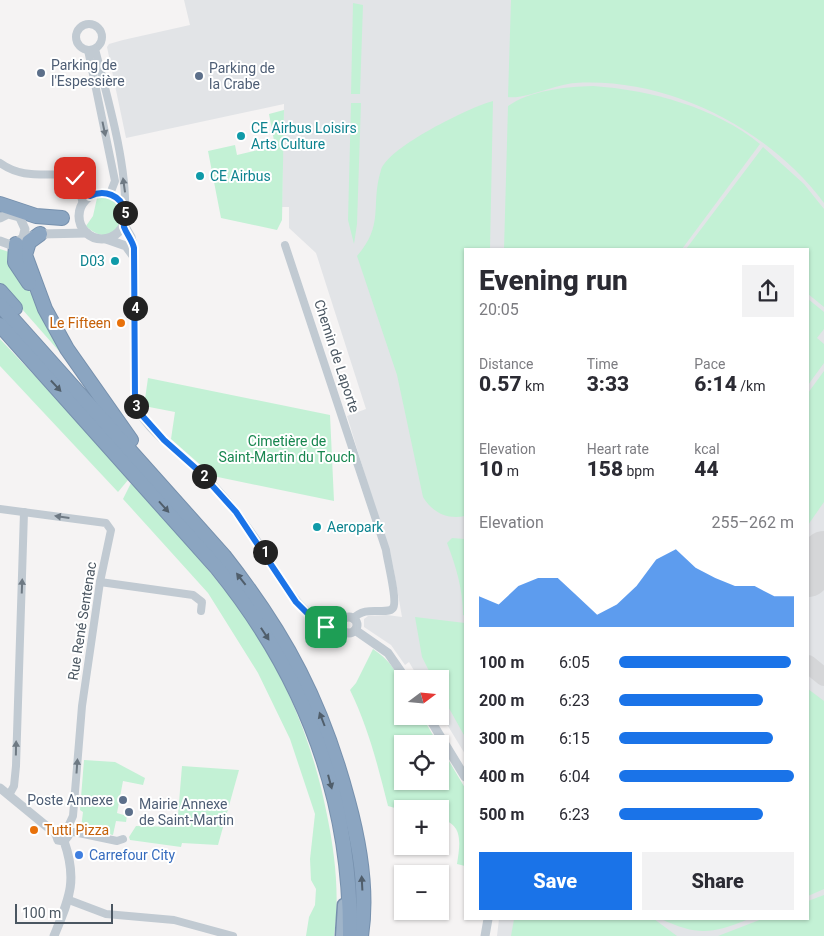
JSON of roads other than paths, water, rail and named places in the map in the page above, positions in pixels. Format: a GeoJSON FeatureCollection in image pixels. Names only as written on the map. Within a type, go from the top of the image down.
{"type":"FeatureCollection","features":[{"type":"Feature","properties":{"kind":"highway"},"geometry":{"type":"LineString","coordinates":[[6,213],[62,218]]}},
{"type":"Feature","properties":{"kind":"highway"},"geometry":{"type":"LineString","coordinates":[[40,234],[29,242],[25,255],[45,309]]}},
{"type":"Feature","properties":{"kind":"highway"},"geometry":{"type":"LineString","coordinates":[[19,241],[15,262],[45,309],[72,357],[131,440]]}},
{"type":"Feature","properties":{"kind":"highway"},"geometry":{"type":"LineString","coordinates":[[0,291],[131,440],[167,483],[184,510]]}},
{"type":"Feature","properties":{"kind":"highway"},"geometry":{"type":"LineString","coordinates":[[0,304],[224,556],[267,613],[286,644],[314,698],[340,770],[359,850],[364,917],[363,936]]}},
{"type":"Feature","properties":{"kind":"highway"},"geometry":{"type":"LineString","coordinates":[[0,325],[191,537],[231,584],[269,639],[294,684],[323,757],[339,818],[346,875],[350,936]]}},
{"type":"Feature","properties":{"kind":"highway"},"geometry":{"type":"LineString","coordinates":[[342,936],[346,875]]}},
{"type":"Feature","properties":{"kind":"street"},"geometry":{"type":"LineString","coordinates":[[106,239],[116,234],[124,225],[125,194],[120,159],[92,50],[115,181],[110,194]]}},
{"type":"Feature","properties":{"kind":"street"},"geometry":{"type":"LineString","coordinates":[[0,162],[13,171],[26,174],[62,174],[75,178],[90,196]]}},
{"type":"Feature","properties":{"kind":"street"},"geometry":{"type":"LineString","coordinates":[[62,174],[79,190],[81,224],[87,233],[96,238],[106,239],[126,246],[134,257]]}},
{"type":"Feature","properties":{"kind":"street"},"geometry":{"type":"LineString","coordinates":[[6,213],[42,221],[62,218],[81,207],[90,196],[100,193],[110,194],[118,199],[125,211]]}},
{"type":"Feature","properties":{"kind":"street"},"geometry":{"type":"LineString","coordinates":[[6,213],[25,229],[19,241]]}},
{"type":"Feature","properties":{"kind":"street"},"geometry":{"type":"LineString","coordinates":[[124,225],[132,237],[134,257],[135,399],[138,411],[164,440],[216,488],[254,536],[296,602],[319,622],[342,626],[351,633],[356,630]]}},
{"type":"Feature","properties":{"kind":"street"},"geometry":{"type":"LineString","coordinates":[[0,241],[6,244],[40,234],[87,233]]}},
{"type":"Feature","properties":{"kind":"street","name":"Chemin de Laporte"},"geometry":{"type":"LineString","coordinates":[[285,245],[386,550],[389,566],[394,606],[389,611],[366,610],[353,619],[346,618],[342,626]]}},
{"type":"Feature","properties":{"kind":"street","name":"Rue René Sentenac"},"geometry":{"type":"LineString","coordinates":[[0,509],[110,526],[111,530],[100,582],[82,706],[74,816],[66,835]]}},
{"type":"Feature","properties":{"kind":"street"},"geometry":{"type":"LineString","coordinates":[[8,795],[14,786],[16,766],[24,512]]}},
{"type":"Feature","properties":{"kind":"street"},"geometry":{"type":"LineString","coordinates":[[100,582],[192,595],[202,602],[201,612]]}},
{"type":"Feature","properties":{"kind":"street"},"geometry":{"type":"LineString","coordinates":[[353,619],[357,624],[356,630]]}},
{"type":"Feature","properties":{"kind":"street"},"geometry":{"type":"LineString","coordinates":[[356,630],[388,653],[400,670]]}},
{"type":"Feature","properties":{"kind":"street"},"geometry":{"type":"LineString","coordinates":[[433,725],[464,775]]}},
{"type":"Feature","properties":{"kind":"street"},"geometry":{"type":"LineString","coordinates":[[0,788],[56,834],[58,840],[74,832],[118,841],[123,839]]}},
{"type":"Feature","properties":{"kind":"street"},"geometry":{"type":"LineString","coordinates":[[54,936],[69,900],[70,873],[66,835]]}},
{"type":"Feature","properties":{"kind":"street"},"geometry":{"type":"LineString","coordinates":[[69,900],[106,914],[174,920],[233,936]]}},
{"type":"Feature","properties":{"kind":"street"},"geometry":{"type":"LineString","coordinates":[[485,936],[488,920]]}},
{"type":"Feature","properties":{"kind":"place","name":"Parking de l'Espessière"},"geometry":{"type":"Point","coordinates":[41,73]}},
{"type":"Feature","properties":{"kind":"place","name":"Parking de la Crabe"},"geometry":{"type":"Point","coordinates":[199,76]}},
{"type":"Feature","properties":{"kind":"place","name":"CE Airbus Loisirs Arts Culture"},"geometry":{"type":"Point","coordinates":[241,136]}},
{"type":"Feature","properties":{"kind":"place","name":"CE Airbus"},"geometry":{"type":"Point","coordinates":[200,176]}},
{"type":"Feature","properties":{"kind":"place","name":"D03"},"geometry":{"type":"Point","coordinates":[115,261]}},
{"type":"Feature","properties":{"kind":"place","name":"Le Fifteen"},"geometry":{"type":"Point","coordinates":[121,323]}},
{"type":"Feature","properties":{"kind":"place","name":"Aeropark"},"geometry":{"type":"Point","coordinates":[317,527]}},
{"type":"Feature","properties":{"kind":"place","name":"Poste Annexe"},"geometry":{"type":"Point","coordinates":[123,800]}},
{"type":"Feature","properties":{"kind":"place","name":"Mairie Annexe de Saint-Martin"},"geometry":{"type":"Point","coordinates":[129,812]}},
{"type":"Feature","properties":{"kind":"place","name":"Tutti Pizza"},"geometry":{"type":"Point","coordinates":[34,830]}},
{"type":"Feature","properties":{"kind":"place","name":"Carrefour City"},"geometry":{"type":"Point","coordinates":[79,855]}},
{"type":"Feature","properties":{"kind":"park label","name":"Cimetière de Saint-Martin du Touch"},"geometry":{"type":"Point","coordinates":[287,450]}}]}
